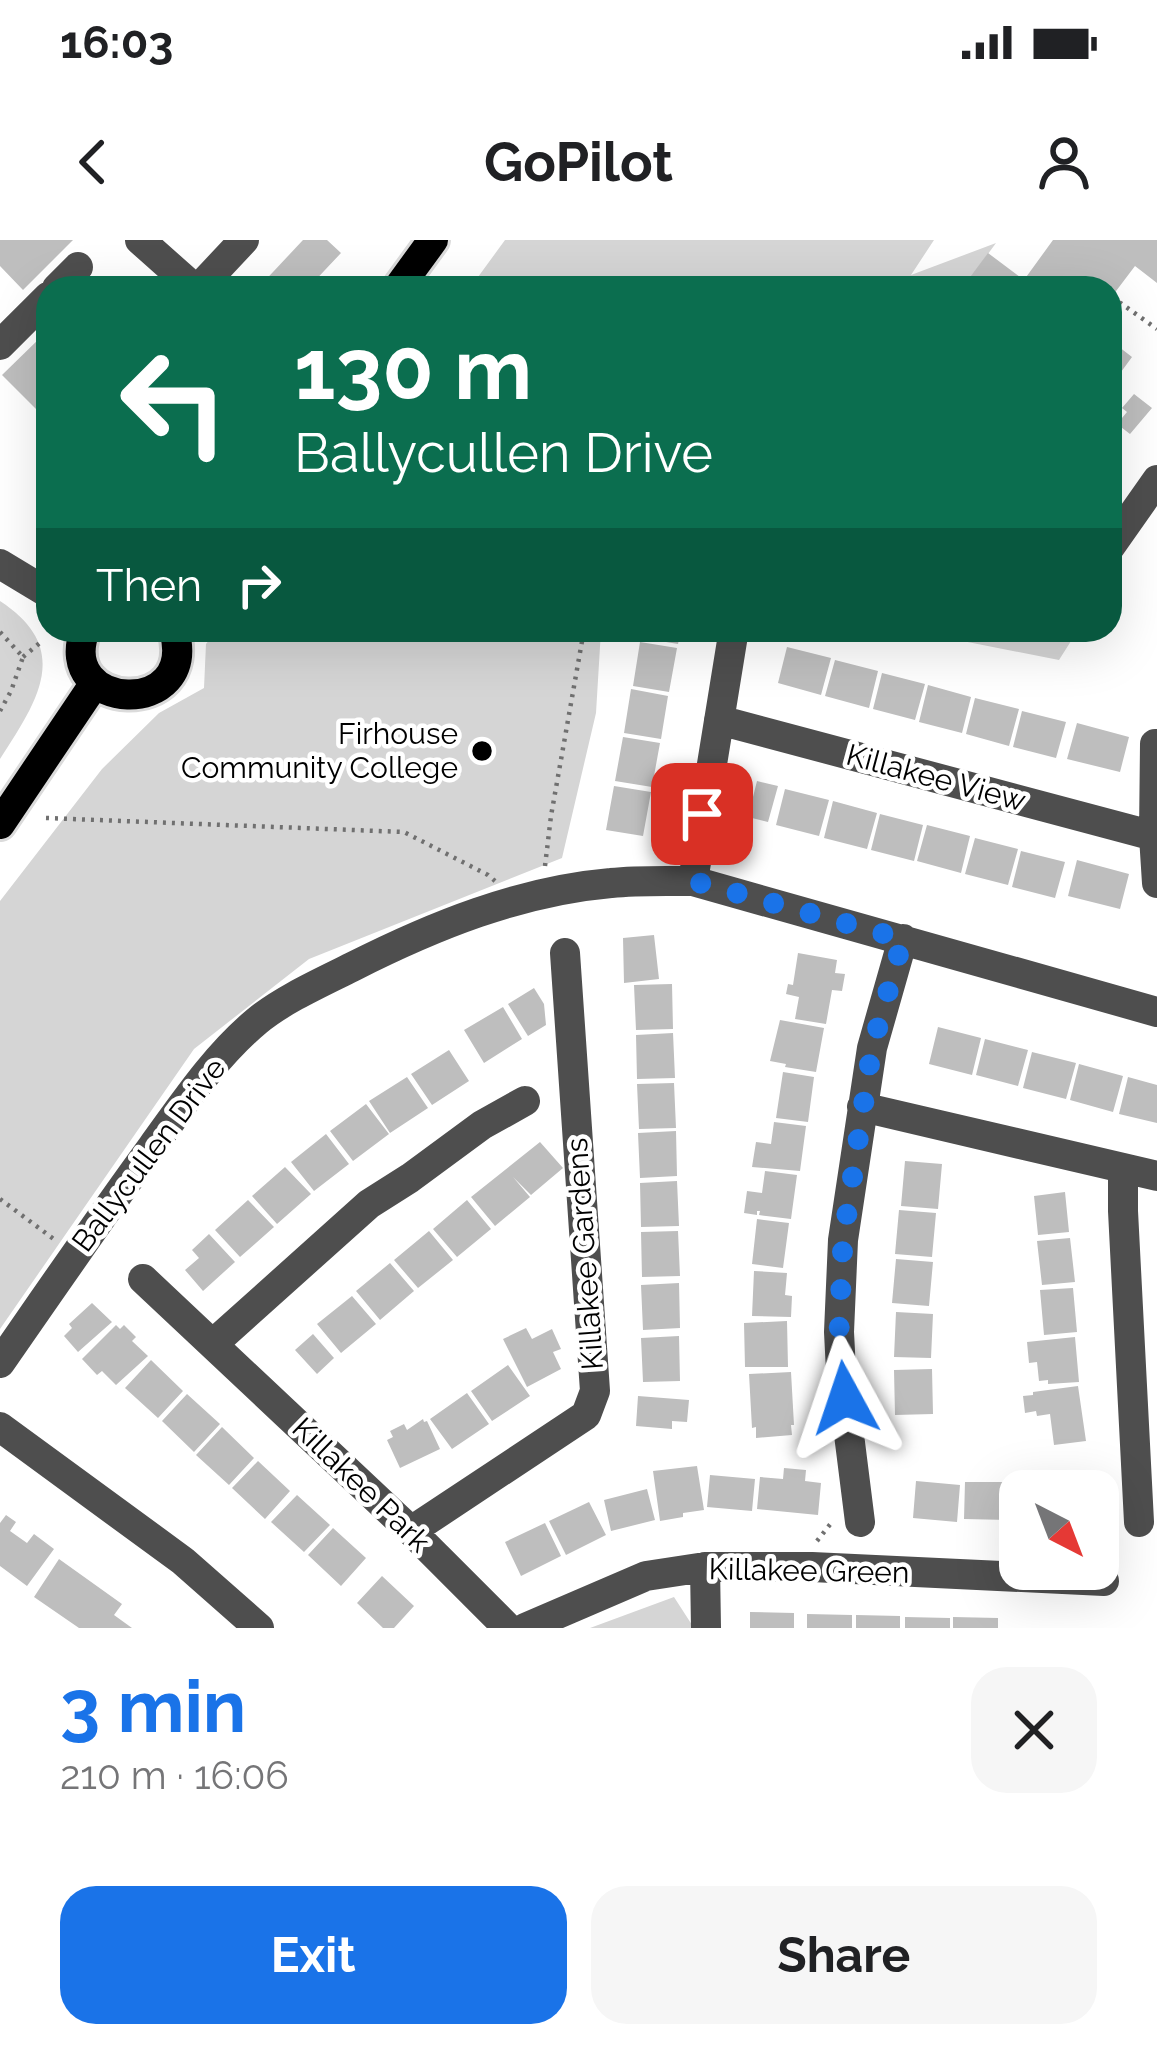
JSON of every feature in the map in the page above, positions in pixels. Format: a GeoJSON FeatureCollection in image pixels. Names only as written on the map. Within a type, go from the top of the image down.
{"type":"FeatureCollection","features":[{"type":"Feature","properties":{"kind":"main road"},"geometry":{"type":"LineString","coordinates":[[407,276],[433,240]]}},
{"type":"Feature","properties":{"kind":"main road"},"geometry":{"type":"LineString","coordinates":[[83,642],[81,654],[95,683],[125,697],[156,688],[168,676],[175,663],[177,642]]}},
{"type":"Feature","properties":{"kind":"main road"},"geometry":{"type":"LineString","coordinates":[[0,824],[95,683]]}},
{"type":"Feature","properties":{"kind":"street"},"geometry":{"type":"LineString","coordinates":[[140,240],[183,276]]}},
{"type":"Feature","properties":{"kind":"street"},"geometry":{"type":"LineString","coordinates":[[209,276],[244,240]]}},
{"type":"Feature","properties":{"kind":"street"},"geometry":{"type":"LineString","coordinates":[[0,344],[36,316]]}},
{"type":"Feature","properties":{"kind":"street"},"geometry":{"type":"LineString","coordinates":[[1122,530],[1157,480]]}},
{"type":"Feature","properties":{"kind":"street"},"geometry":{"type":"LineString","coordinates":[[0,564],[36,586]]}},
{"type":"Feature","properties":{"kind":"street"},"geometry":{"type":"LineString","coordinates":[[693,881],[732,642]]}},
{"type":"Feature","properties":{"kind":"street","name":"Killakee View"},"geometry":{"type":"LineString","coordinates":[[719,720],[1154,836]]}},
{"type":"Feature","properties":{"kind":"street"},"geometry":{"type":"LineString","coordinates":[[1155,744],[1157,883]]}},
{"type":"Feature","properties":{"kind":"street","name":"Ballycullen Drive"},"geometry":{"type":"LineString","coordinates":[[0,1364],[213,1065],[259,1019],[503,888],[693,881],[1157,1012]]}},
{"type":"Feature","properties":{"kind":"street"},"geometry":{"type":"LineString","coordinates":[[846,1522],[839,1332],[843,1240],[872,1048],[903,939]]}},
{"type":"Feature","properties":{"kind":"street","name":"Killakee Gardens"},"geometry":{"type":"LineString","coordinates":[[411,1532],[586,1415],[595,1391],[565,952]]}},
{"type":"Feature","properties":{"kind":"street"},"geometry":{"type":"LineString","coordinates":[[214,1343],[369,1204],[525,1100]]}},
{"type":"Feature","properties":{"kind":"street"},"geometry":{"type":"LineString","coordinates":[[862,1107],[1157,1176]]}},
{"type":"Feature","properties":{"kind":"street"},"geometry":{"type":"LineString","coordinates":[[1123,1168],[1139,1522]]}},
{"type":"Feature","properties":{"kind":"street","name":"Killakee Park"},"geometry":{"type":"LineString","coordinates":[[143,1279],[508,1628]]}},
{"type":"Feature","properties":{"kind":"street"},"geometry":{"type":"LineString","coordinates":[[0,1427],[183,1561],[259,1628]]}},
{"type":"Feature","properties":{"kind":"street"},"geometry":{"type":"LineString","coordinates":[[705,1567],[706,1628]]}},
{"type":"Feature","properties":{"kind":"street","name":"Killakee Green"},"geometry":{"type":"LineString","coordinates":[[525,1628],[646,1576],[705,1567],[999,1576]]}},
{"type":"Feature","properties":{"kind":"path"},"geometry":{"type":"LineString","coordinates":[[1122,304],[1157,329]]}},
{"type":"Feature","properties":{"kind":"path"},"geometry":{"type":"LineString","coordinates":[[0,632],[23,658]]}},
{"type":"Feature","properties":{"kind":"path"},"geometry":{"type":"LineString","coordinates":[[0,711],[23,658],[41,642]]}},
{"type":"Feature","properties":{"kind":"path"},"geometry":{"type":"LineString","coordinates":[[544,869],[582,642]]}},
{"type":"Feature","properties":{"kind":"path"},"geometry":{"type":"LineString","coordinates":[[46,818],[404,832],[488,874],[503,888]]}},
{"type":"Feature","properties":{"kind":"path"},"geometry":{"type":"LineString","coordinates":[[0,1199],[55,1240]]}},
{"type":"Feature","properties":{"kind":"path"},"geometry":{"type":"LineString","coordinates":[[815,1543],[846,1522]]}},
{"type":"Feature","properties":{"kind":"shaded area"},"geometry":{"type":"Polygon","coordinates":[[[505,240],[934,240],[911,275],[996,243],[972,276],[479,276],[505,240]]]}},
{"type":"Feature","properties":{"kind":"shaded area"},"geometry":{"type":"Polygon","coordinates":[[[0,601],[23,619],[36,638],[42,676],[26,716],[0,759],[0,601]]]}},
{"type":"Feature","properties":{"kind":"shaded area"},"geometry":{"type":"Polygon","coordinates":[[[600,642],[596,713],[562,858],[309,959],[194,1049],[0,1329],[0,901],[102,769],[159,713],[204,688],[206,644],[600,642]]]}},
{"type":"Feature","properties":{"kind":"shaded area"},"geometry":{"type":"Polygon","coordinates":[[[968,642],[1070,642],[1059,660],[968,642]]]}},
{"type":"Feature","properties":{"kind":"shaded area"},"geometry":{"type":"Polygon","coordinates":[[[674,1597],[694,1628],[590,1628],[674,1597]]]}},
{"type":"Feature","properties":{"kind":"building"},"geometry":{"type":"Polygon","coordinates":[[[0,240],[73,240],[23,290],[0,266],[0,240]]]}},
{"type":"Feature","properties":{"kind":"building"},"geometry":{"type":"Polygon","coordinates":[[[303,240],[327,240],[341,253],[319,276],[269,276],[303,240]]]}},
{"type":"Feature","properties":{"kind":"building"},"geometry":{"type":"Polygon","coordinates":[[[1053,240],[1157,240],[1157,283],[1135,266],[1122,283],[1122,276],[1027,276],[1053,240]]]}},
{"type":"Feature","properties":{"kind":"building"},"geometry":{"type":"Polygon","coordinates":[[[988,253],[1019,276],[971,276],[988,253]]]}},
{"type":"Feature","properties":{"kind":"building"},"geometry":{"type":"Polygon","coordinates":[[[36,342],[36,409],[2,375],[36,342]]]}},
{"type":"Feature","properties":{"kind":"building"},"geometry":{"type":"Polygon","coordinates":[[[1122,349],[1132,357],[1122,371],[1122,349]]]}},
{"type":"Feature","properties":{"kind":"building"},"geometry":{"type":"Polygon","coordinates":[[[1134,394],[1152,408],[1130,434],[1122,428],[1127,412],[1122,408],[1134,394]]]}},
{"type":"Feature","properties":{"kind":"building"},"geometry":{"type":"Polygon","coordinates":[[[640,642],[677,648],[669,692],[633,686],[640,642]]]}},
{"type":"Feature","properties":{"kind":"building"},"geometry":{"type":"Polygon","coordinates":[[[787,647],[831,658],[821,695],[778,683],[787,647]]]}},
{"type":"Feature","properties":{"kind":"building"},"geometry":{"type":"Polygon","coordinates":[[[835,660],[878,671],[869,708],[825,696],[835,660]]]}},
{"type":"Feature","properties":{"kind":"building"},"geometry":{"type":"Polygon","coordinates":[[[882,673],[925,684],[915,720],[873,709],[882,673]]]}},
{"type":"Feature","properties":{"kind":"building"},"geometry":{"type":"Polygon","coordinates":[[[928,685],[971,697],[962,733],[919,722],[928,685]]]}},
{"type":"Feature","properties":{"kind":"building"},"geometry":{"type":"Polygon","coordinates":[[[631,689],[668,696],[661,739],[624,733],[631,689]]]}},
{"type":"Feature","properties":{"kind":"building"},"geometry":{"type":"Polygon","coordinates":[[[975,698],[1019,709],[1009,746],[966,734],[975,698]]]}},
{"type":"Feature","properties":{"kind":"building"},"geometry":{"type":"Polygon","coordinates":[[[1022,711],[1066,722],[1056,758],[1013,747],[1022,711]]]}},
{"type":"Feature","properties":{"kind":"building"},"geometry":{"type":"Polygon","coordinates":[[[1077,723],[1129,737],[1120,772],[1067,759],[1077,723]]]}},
{"type":"Feature","properties":{"kind":"building"},"geometry":{"type":"Polygon","coordinates":[[[623,737],[660,743],[652,787],[615,781],[623,737]]]}},
{"type":"Feature","properties":{"kind":"building"},"geometry":{"type":"Polygon","coordinates":[[[757,781],[778,786],[768,822],[748,817],[757,781]]]}},
{"type":"Feature","properties":{"kind":"building"},"geometry":{"type":"Polygon","coordinates":[[[614,786],[651,792],[643,836],[606,830],[614,786]]]}},
{"type":"Feature","properties":{"kind":"building"},"geometry":{"type":"Polygon","coordinates":[[[785,789],[829,800],[819,836],[776,825],[785,789]]]}},
{"type":"Feature","properties":{"kind":"building"},"geometry":{"type":"Polygon","coordinates":[[[833,801],[877,813],[867,849],[824,838],[833,801]]]}},
{"type":"Feature","properties":{"kind":"building"},"geometry":{"type":"Polygon","coordinates":[[[880,814],[923,825],[914,861],[871,850],[880,814]]]}},
{"type":"Feature","properties":{"kind":"building"},"geometry":{"type":"Polygon","coordinates":[[[927,825],[970,836],[961,873],[917,861],[927,825]]]}},
{"type":"Feature","properties":{"kind":"building"},"geometry":{"type":"Polygon","coordinates":[[[975,838],[1018,849],[1008,885],[965,874],[975,838]]]}},
{"type":"Feature","properties":{"kind":"building"},"geometry":{"type":"Polygon","coordinates":[[[1021,851],[1065,862],[1055,898],[1012,887],[1021,851]]]}},
{"type":"Feature","properties":{"kind":"building"},"geometry":{"type":"Polygon","coordinates":[[[1077,860],[1129,874],[1120,909],[1068,896],[1077,860]]]}},
{"type":"Feature","properties":{"kind":"building"},"geometry":{"type":"Polygon","coordinates":[[[654,935],[659,979],[624,983],[623,938],[654,935]]]}},
{"type":"Feature","properties":{"kind":"building"},"geometry":{"type":"Polygon","coordinates":[[[798,953],[837,960],[835,973],[845,974],[842,991],[832,990],[826,1024],[795,1019],[799,997],[786,994],[788,984],[793,985],[798,953]]]}},
{"type":"Feature","properties":{"kind":"building"},"geometry":{"type":"Polygon","coordinates":[[[672,984],[673,1029],[636,1030],[634,985],[672,984]]]}},
{"type":"Feature","properties":{"kind":"building"},"geometry":{"type":"Polygon","coordinates":[[[534,988],[544,1004],[546,1025],[528,1036],[508,1004],[534,988]]]}},
{"type":"Feature","properties":{"kind":"building"},"geometry":{"type":"Polygon","coordinates":[[[503,1007],[522,1039],[484,1063],[464,1030],[503,1007]]]}},
{"type":"Feature","properties":{"kind":"building"},"geometry":{"type":"Polygon","coordinates":[[[780,1020],[824,1028],[816,1072],[770,1061],[780,1020]]]}},
{"type":"Feature","properties":{"kind":"building"},"geometry":{"type":"Polygon","coordinates":[[[938,1027],[981,1038],[972,1075],[929,1064],[938,1027]]]}},
{"type":"Feature","properties":{"kind":"building"},"geometry":{"type":"Polygon","coordinates":[[[673,1033],[675,1078],[637,1079],[636,1035],[673,1033]]]}},
{"type":"Feature","properties":{"kind":"building"},"geometry":{"type":"Polygon","coordinates":[[[985,1039],[1028,1050],[1018,1086],[976,1075],[985,1039]]]}},
{"type":"Feature","properties":{"kind":"building"},"geometry":{"type":"Polygon","coordinates":[[[449,1050],[469,1081],[432,1105],[411,1074],[449,1050]]]}},
{"type":"Feature","properties":{"kind":"building"},"geometry":{"type":"Polygon","coordinates":[[[1032,1052],[1076,1063],[1066,1099],[1023,1088],[1032,1052]]]}},
{"type":"Feature","properties":{"kind":"building"},"geometry":{"type":"Polygon","coordinates":[[[1079,1064],[1123,1076],[1113,1112],[1070,1100],[1079,1064]]]}},
{"type":"Feature","properties":{"kind":"building"},"geometry":{"type":"Polygon","coordinates":[[[783,1072],[814,1077],[808,1122],[776,1118],[783,1072]]]}},
{"type":"Feature","properties":{"kind":"building"},"geometry":{"type":"Polygon","coordinates":[[[407,1077],[428,1108],[390,1133],[369,1101],[407,1077]]]}},
{"type":"Feature","properties":{"kind":"building"},"geometry":{"type":"Polygon","coordinates":[[[1128,1077],[1157,1085],[1157,1123],[1119,1114],[1128,1077]]]}},
{"type":"Feature","properties":{"kind":"building"},"geometry":{"type":"Polygon","coordinates":[[[674,1083],[676,1128],[639,1129],[637,1084],[674,1083]]]}},
{"type":"Feature","properties":{"kind":"building"},"geometry":{"type":"Polygon","coordinates":[[[366,1104],[389,1134],[353,1161],[330,1131],[366,1104]]]}},
{"type":"Feature","properties":{"kind":"building"},"geometry":{"type":"Polygon","coordinates":[[[774,1122],[806,1126],[800,1171],[752,1167],[756,1142],[771,1144],[774,1122]]]}},
{"type":"Feature","properties":{"kind":"building"},"geometry":{"type":"Polygon","coordinates":[[[676,1131],[677,1176],[640,1178],[638,1133],[676,1131]]]}},
{"type":"Feature","properties":{"kind":"building"},"geometry":{"type":"Polygon","coordinates":[[[326,1134],[349,1164],[314,1191],[291,1162],[326,1134]]]}},
{"type":"Feature","properties":{"kind":"building"},"geometry":{"type":"Polygon","coordinates":[[[540,1142],[563,1168],[531,1195],[513,1177],[530,1197],[495,1226],[471,1197],[540,1142]]]}},
{"type":"Feature","properties":{"kind":"building"},"geometry":{"type":"Polygon","coordinates":[[[905,1161],[942,1164],[938,1209],[901,1206],[905,1161]]]}},
{"type":"Feature","properties":{"kind":"building"},"geometry":{"type":"Polygon","coordinates":[[[285,1167],[311,1194],[277,1224],[252,1196],[285,1167]]]}},
{"type":"Feature","properties":{"kind":"building"},"geometry":{"type":"Polygon","coordinates":[[[765,1171],[797,1175],[791,1219],[759,1215],[760,1211],[744,1213],[747,1191],[762,1193],[765,1171]]]}},
{"type":"Feature","properties":{"kind":"building"},"geometry":{"type":"Polygon","coordinates":[[[677,1181],[679,1226],[641,1227],[640,1183],[677,1181]]]}},
{"type":"Feature","properties":{"kind":"building"},"geometry":{"type":"Polygon","coordinates":[[[1065,1192],[1069,1232],[1038,1235],[1034,1196],[1065,1192]]]}},
{"type":"Feature","properties":{"kind":"building"},"geometry":{"type":"Polygon","coordinates":[[[248,1200],[274,1227],[240,1257],[215,1230],[248,1200]]]}},
{"type":"Feature","properties":{"kind":"building"},"geometry":{"type":"Polygon","coordinates":[[[467,1200],[491,1229],[457,1257],[433,1229],[467,1200]]]}},
{"type":"Feature","properties":{"kind":"building"},"geometry":{"type":"Polygon","coordinates":[[[899,1210],[936,1213],[932,1257],[895,1254],[899,1210]]]}},
{"type":"Feature","properties":{"kind":"building"},"geometry":{"type":"Polygon","coordinates":[[[757,1219],[789,1223],[783,1268],[752,1264],[757,1219]]]}},
{"type":"Feature","properties":{"kind":"building"},"geometry":{"type":"Polygon","coordinates":[[[429,1231],[453,1260],[418,1288],[394,1260],[429,1231]]]}},
{"type":"Feature","properties":{"kind":"building"},"geometry":{"type":"Polygon","coordinates":[[[678,1231],[680,1276],[642,1277],[641,1232],[678,1231]]]}},
{"type":"Feature","properties":{"kind":"building"},"geometry":{"type":"Polygon","coordinates":[[[209,1234],[235,1262],[203,1291],[185,1270],[199,1258],[192,1250],[209,1234]]]}},
{"type":"Feature","properties":{"kind":"building"},"geometry":{"type":"Polygon","coordinates":[[[1070,1238],[1075,1282],[1042,1285],[1037,1241],[1070,1238]]]}},
{"type":"Feature","properties":{"kind":"building"},"geometry":{"type":"Polygon","coordinates":[[[896,1259],[933,1262],[929,1306],[892,1303],[896,1259]]]}},
{"type":"Feature","properties":{"kind":"building"},"geometry":{"type":"Polygon","coordinates":[[[390,1263],[414,1291],[380,1320],[356,1291],[390,1263]]]}},
{"type":"Feature","properties":{"kind":"building"},"geometry":{"type":"Polygon","coordinates":[[[754,1271],[787,1273],[785,1295],[792,1296],[791,1317],[752,1316],[754,1271]]]}},
{"type":"Feature","properties":{"kind":"building"},"geometry":{"type":"Polygon","coordinates":[[[679,1283],[680,1328],[643,1330],[641,1285],[679,1283]]]}},
{"type":"Feature","properties":{"kind":"building"},"geometry":{"type":"Polygon","coordinates":[[[1073,1288],[1077,1332],[1044,1335],[1040,1290],[1073,1288]]]}},
{"type":"Feature","properties":{"kind":"building"},"geometry":{"type":"Polygon","coordinates":[[[352,1296],[376,1324],[341,1353],[317,1324],[352,1296]]]}},
{"type":"Feature","properties":{"kind":"building"},"geometry":{"type":"Polygon","coordinates":[[[92,1303],[112,1322],[78,1352],[64,1336],[72,1328],[69,1324],[92,1303]]]}},
{"type":"Feature","properties":{"kind":"building"},"geometry":{"type":"Polygon","coordinates":[[[896,1312],[933,1314],[931,1358],[894,1357],[896,1312]]]}},
{"type":"Feature","properties":{"kind":"building"},"geometry":{"type":"Polygon","coordinates":[[[787,1321],[788,1367],[745,1367],[744,1323],[787,1321]]]}},
{"type":"Feature","properties":{"kind":"building"},"geometry":{"type":"Polygon","coordinates":[[[116,1325],[120,1329],[124,1325],[148,1356],[116,1385],[82,1359],[116,1325]]]}},
{"type":"Feature","properties":{"kind":"building"},"geometry":{"type":"Polygon","coordinates":[[[526,1328],[532,1339],[552,1329],[561,1349],[553,1352],[561,1369],[527,1387],[503,1339],[526,1328]]]}},
{"type":"Feature","properties":{"kind":"building"},"geometry":{"type":"Polygon","coordinates":[[[313,1334],[334,1358],[317,1374],[295,1350],[313,1334]]]}},
{"type":"Feature","properties":{"kind":"building"},"geometry":{"type":"Polygon","coordinates":[[[679,1336],[680,1381],[643,1382],[641,1338],[679,1336]]]}},
{"type":"Feature","properties":{"kind":"building"},"geometry":{"type":"Polygon","coordinates":[[[1075,1337],[1079,1382],[1039,1381],[1037,1362],[1029,1363],[1027,1342],[1075,1337]]]}},
{"type":"Feature","properties":{"kind":"building"},"geometry":{"type":"Polygon","coordinates":[[[151,1360],[183,1391],[158,1418],[125,1388],[151,1360]]]}},
{"type":"Feature","properties":{"kind":"building"},"geometry":{"type":"Polygon","coordinates":[[[508,1365],[530,1396],[492,1421],[471,1391],[508,1365]]]}},
{"type":"Feature","properties":{"kind":"building"},"geometry":{"type":"Polygon","coordinates":[[[932,1369],[933,1414],[895,1415],[894,1370],[932,1369]]]}},
{"type":"Feature","properties":{"kind":"building"},"geometry":{"type":"Polygon","coordinates":[[[791,1372],[792,1435],[756,1438],[749,1374],[791,1372]]]}},
{"type":"Feature","properties":{"kind":"building"},"geometry":{"type":"Polygon","coordinates":[[[1078,1386],[1086,1441],[1054,1445],[1050,1414],[1025,1413],[1023,1396],[1078,1386]]]}},
{"type":"Feature","properties":{"kind":"building"},"geometry":{"type":"Polygon","coordinates":[[[467,1393],[489,1424],[452,1449],[430,1419],[467,1393]]]}},
{"type":"Feature","properties":{"kind":"building"},"geometry":{"type":"Polygon","coordinates":[[[187,1394],[220,1424],[194,1452],[162,1421],[187,1394]]]}},
{"type":"Feature","properties":{"kind":"building"},"geometry":{"type":"Polygon","coordinates":[[[638,1396],[689,1400],[687,1422],[672,1421],[672,1429],[636,1426],[638,1396]]]}},
{"type":"Feature","properties":{"kind":"building"},"geometry":{"type":"Polygon","coordinates":[[[423,1419],[440,1449],[400,1468],[387,1440],[393,1437],[390,1431],[404,1424],[407,1430],[423,1419]]]}},
{"type":"Feature","properties":{"kind":"building"},"geometry":{"type":"Polygon","coordinates":[[[222,1427],[254,1458],[229,1485],[196,1455],[222,1427]]]}},
{"type":"Feature","properties":{"kind":"building"},"geometry":{"type":"Polygon","coordinates":[[[258,1461],[290,1491],[265,1519],[232,1488],[258,1461]]]}},
{"type":"Feature","properties":{"kind":"building"},"geometry":{"type":"Polygon","coordinates":[[[697,1466],[704,1510],[660,1521],[653,1471],[697,1466]]]}},
{"type":"Feature","properties":{"kind":"building"},"geometry":{"type":"Polygon","coordinates":[[[784,1468],[806,1470],[805,1481],[821,1483],[818,1515],[757,1509],[760,1477],[783,1479],[784,1468]]]}},
{"type":"Feature","properties":{"kind":"building"},"geometry":{"type":"Polygon","coordinates":[[[710,1475],[755,1479],[752,1511],[707,1507],[710,1475]]]}},
{"type":"Feature","properties":{"kind":"building"},"geometry":{"type":"Polygon","coordinates":[[[916,1481],[960,1485],[957,1522],[913,1518],[916,1481]]]}},
{"type":"Feature","properties":{"kind":"building"},"geometry":{"type":"Polygon","coordinates":[[[965,1482],[999,1482],[999,1520],[964,1519],[965,1482]]]}},
{"type":"Feature","properties":{"kind":"building"},"geometry":{"type":"Polygon","coordinates":[[[647,1489],[655,1520],[611,1531],[604,1500],[647,1489]]]}},
{"type":"Feature","properties":{"kind":"building"},"geometry":{"type":"Polygon","coordinates":[[[297,1495],[330,1525],[304,1552],[271,1522],[297,1495]]]}},
{"type":"Feature","properties":{"kind":"building"},"geometry":{"type":"Polygon","coordinates":[[[589,1502],[606,1535],[566,1555],[549,1521],[589,1502]]]}},
{"type":"Feature","properties":{"kind":"building"},"geometry":{"type":"Polygon","coordinates":[[[6,1515],[16,1522],[10,1531],[27,1543],[34,1534],[54,1549],[27,1586],[0,1566],[0,1523],[6,1515]]]}},
{"type":"Feature","properties":{"kind":"building"},"geometry":{"type":"Polygon","coordinates":[[[545,1523],[561,1556],[521,1576],[505,1542],[545,1523]]]}},
{"type":"Feature","properties":{"kind":"building"},"geometry":{"type":"Polygon","coordinates":[[[333,1528],[366,1558],[341,1586],[308,1555],[333,1528]]]}},
{"type":"Feature","properties":{"kind":"building"},"geometry":{"type":"Polygon","coordinates":[[[59,1559],[122,1604],[114,1615],[132,1628],[79,1628],[34,1597],[59,1559]]]}},
{"type":"Feature","properties":{"kind":"building"},"geometry":{"type":"Polygon","coordinates":[[[382,1576],[414,1606],[394,1628],[383,1628],[357,1603],[382,1576]]]}},
{"type":"Feature","properties":{"kind":"building"},"geometry":{"type":"Polygon","coordinates":[[[750,1612],[794,1613],[794,1628],[750,1628],[750,1612]]]}},
{"type":"Feature","properties":{"kind":"building"},"geometry":{"type":"Polygon","coordinates":[[[807,1614],[852,1615],[852,1628],[807,1628],[807,1614]]]}},
{"type":"Feature","properties":{"kind":"building"},"geometry":{"type":"Polygon","coordinates":[[[856,1615],[900,1616],[900,1628],[856,1628],[856,1615]]]}},
{"type":"Feature","properties":{"kind":"building"},"geometry":{"type":"Polygon","coordinates":[[[905,1617],[950,1618],[950,1628],[905,1628],[905,1617]]]}},
{"type":"Feature","properties":{"kind":"building"},"geometry":{"type":"Polygon","coordinates":[[[953,1617],[998,1618],[998,1628],[953,1628],[953,1617]]]}},
{"type":"Feature","properties":{"kind":"place","name":"Firhouse Community College"},"geometry":{"type":"Point","coordinates":[482,751]}},
{"type":"Feature","properties":{"kind":"route"},"geometry":{"type":"LineString","coordinates":[[702,814],[693,881],[903,939],[872,1048],[843,1240],[839,1332],[845,1398]]}}]}
